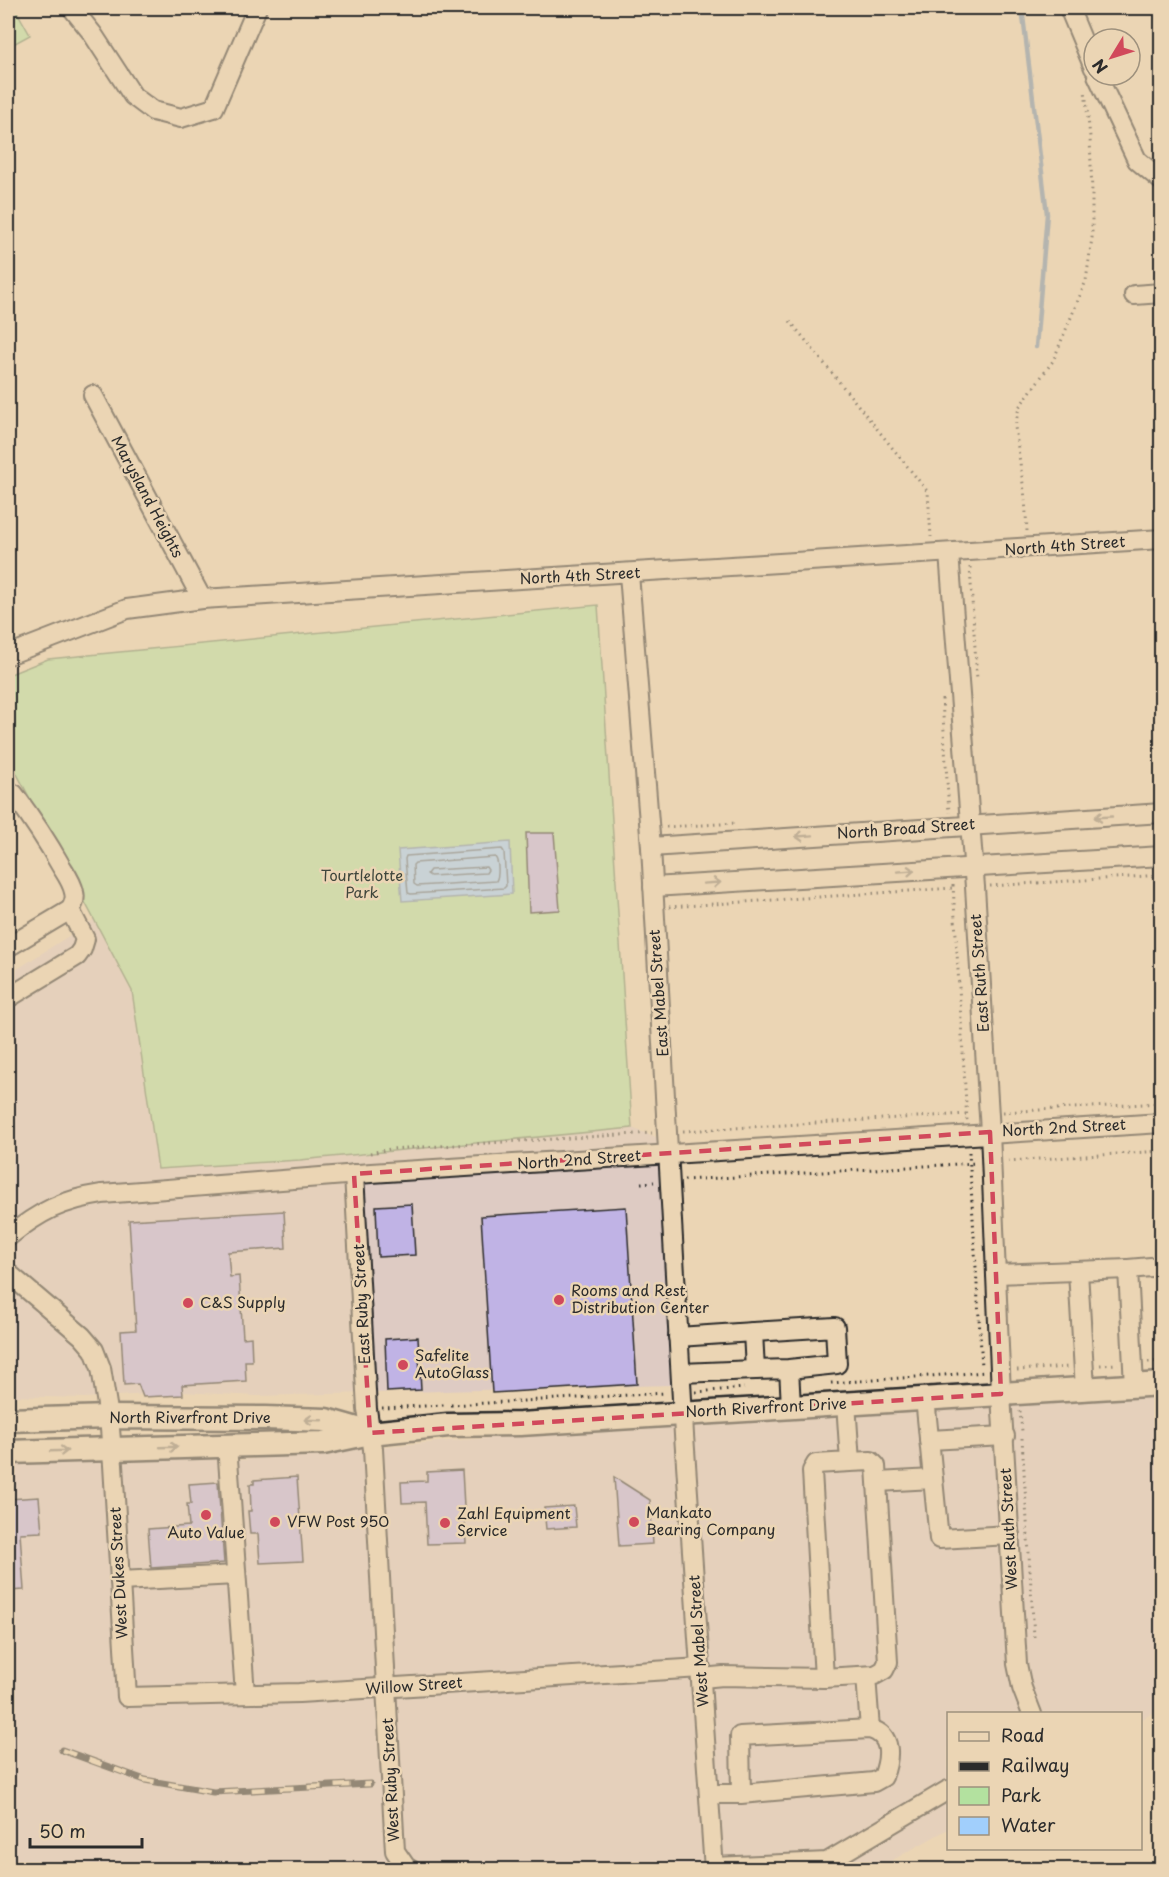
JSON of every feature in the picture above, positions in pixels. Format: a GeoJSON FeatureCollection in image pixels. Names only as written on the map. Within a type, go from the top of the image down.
{"type":"FeatureCollection","features":[{"type":"Feature","properties":{"kind":"main road","name":"North Riverfront Drive"},"geometry":{"type":"LineString","coordinates":[[8,1452],[323,1443],[370,1433],[448,1425],[520,1424],[682,1402],[791,1406],[925,1398],[995,1379],[1085,1389],[1161,1384]]}},
{"type":"Feature","properties":{"kind":"main road","name":"North Riverfront Drive"},"geometry":{"type":"LineString","coordinates":[[8,1420],[109,1417],[326,1420],[370,1433]]}},
{"type":"Feature","properties":{"kind":"street"},"geometry":{"type":"LineString","coordinates":[[72,8],[92,33],[133,96],[153,111],[182,117],[214,108],[257,8]]}},
{"type":"Feature","properties":{"kind":"street"},"geometry":{"type":"LineString","coordinates":[[1069,8],[1082,39]]}},
{"type":"Feature","properties":{"kind":"street"},"geometry":{"type":"LineString","coordinates":[[1094,87],[1137,160],[1161,181]]}},
{"type":"Feature","properties":{"kind":"street"},"geometry":{"type":"LineString","coordinates":[[1134,295],[1161,293]]}},
{"type":"Feature","properties":{"kind":"street","name":"Marysland Heights"},"geometry":{"type":"LineString","coordinates":[[93,395],[202,599]]}},
{"type":"Feature","properties":{"kind":"street","name":"North 4th Street"},"geometry":{"type":"LineString","coordinates":[[8,656],[127,609],[202,599],[1161,539]]}},
{"type":"Feature","properties":{"kind":"street","name":"East Ruth Street"},"geometry":{"type":"LineString","coordinates":[[950,553],[975,887],[992,1162],[996,1274],[995,1379]]}},
{"type":"Feature","properties":{"kind":"street","name":"East Mabel Street"},"geometry":{"type":"LineString","coordinates":[[629,573],[651,847],[682,1402]]}},
{"type":"Feature","properties":{"kind":"street"},"geometry":{"type":"LineString","coordinates":[[8,795],[14,794],[25,809],[72,884],[75,903],[70,910],[8,947]]}},
{"type":"Feature","properties":{"kind":"street","name":"North Broad Street"},"geometry":{"type":"LineString","coordinates":[[651,847],[1161,813]]}},
{"type":"Feature","properties":{"kind":"street"},"geometry":{"type":"LineString","coordinates":[[653,887],[1161,856]]}},
{"type":"Feature","properties":{"kind":"street"},"geometry":{"type":"LineString","coordinates":[[8,998],[76,956],[82,949],[85,939],[70,910]]}},
{"type":"Feature","properties":{"kind":"street","name":"North 2nd Street"},"geometry":{"type":"LineString","coordinates":[[8,1237],[46,1210],[76,1198],[102,1194],[354,1174],[990,1132],[1161,1123]]}},
{"type":"Feature","properties":{"kind":"street","name":"East Ruby Street"},"geometry":{"type":"LineString","coordinates":[[354,1174],[370,1433]]}},
{"type":"Feature","properties":{"kind":"street"},"geometry":{"type":"LineString","coordinates":[[996,1274],[1161,1266]]}},
{"type":"Feature","properties":{"kind":"street"},"geometry":{"type":"LineString","coordinates":[[1128,1269],[1134,1386]]}},
{"type":"Feature","properties":{"kind":"street"},"geometry":{"type":"LineString","coordinates":[[1078,1271],[1085,1389]]}},
{"type":"Feature","properties":{"kind":"street","name":"West Dukes Street"},"geometry":{"type":"LineString","coordinates":[[8,1273],[82,1336],[94,1350],[101,1368],[109,1417],[127,1697]]}},
{"type":"Feature","properties":{"kind":"street"},"geometry":{"type":"LineString","coordinates":[[678,1337],[835,1327],[837,1364],[789,1369],[754,1379],[681,1373]]}},
{"type":"Feature","properties":{"kind":"street"},"geometry":{"type":"LineString","coordinates":[[753,1332],[754,1379]]}},
{"type":"Feature","properties":{"kind":"street"},"geometry":{"type":"LineString","coordinates":[[789,1369],[791,1406]]}},
{"type":"Feature","properties":{"kind":"street","name":"West Ruth Street"},"geometry":{"type":"LineString","coordinates":[[995,1379],[1005,1436],[1017,1664],[1022,1688],[1032,1712]]}},
{"type":"Feature","properties":{"kind":"street"},"geometry":{"type":"LineString","coordinates":[[925,1398],[939,1539],[1010,1535]]}},
{"type":"Feature","properties":{"kind":"street","name":"West Mabel Street"},"geometry":{"type":"LineString","coordinates":[[682,1402],[713,1868]]}},
{"type":"Feature","properties":{"kind":"street"},"geometry":{"type":"LineString","coordinates":[[846,1403],[850,1462]]}},
{"type":"Feature","properties":{"kind":"street","name":"West Ruby Street"},"geometry":{"type":"LineString","coordinates":[[370,1433],[373,1449],[395,1851],[406,1867],[411,1869]]}},
{"type":"Feature","properties":{"kind":"street"},"geometry":{"type":"LineString","coordinates":[[929,1440],[1005,1436]]}},
{"type":"Feature","properties":{"kind":"street"},"geometry":{"type":"LineString","coordinates":[[227,1445],[245,1694]]}},
{"type":"Feature","properties":{"kind":"street"},"geometry":{"type":"LineString","coordinates":[[824,1678],[812,1471],[816,1464],[871,1461],[876,1466],[878,1482],[888,1662],[884,1670],[875,1675],[866,1676],[870,1729]]}},
{"type":"Feature","properties":{"kind":"street"},"geometry":{"type":"LineString","coordinates":[[878,1482],[933,1479]]}},
{"type":"Feature","properties":{"kind":"street"},"geometry":{"type":"LineString","coordinates":[[120,1581],[236,1575]]}},
{"type":"Feature","properties":{"kind":"street","name":"Willow Street"},"geometry":{"type":"LineString","coordinates":[[127,1697],[245,1694],[701,1673],[723,1676],[824,1678],[866,1676]]}},
{"type":"Feature","properties":{"kind":"street"},"geometry":{"type":"LineString","coordinates":[[709,1794],[741,1794],[874,1782],[883,1777],[888,1762],[886,1740],[880,1731],[870,1729],[740,1736],[741,1794]]}},
{"type":"Feature","properties":{"kind":"street"},"geometry":{"type":"LineString","coordinates":[[713,1868],[826,1862],[947,1791]]}},
{"type":"Feature","properties":{"kind":"path"},"geometry":{"type":"LineString","coordinates":[[1027,548],[1025,498],[1015,427],[1019,407],[1053,361],[1086,281],[1092,237],[1091,87]]}},
{"type":"Feature","properties":{"kind":"path"},"geometry":{"type":"LineString","coordinates":[[790,321],[928,492],[931,535]]}},
{"type":"Feature","properties":{"kind":"path"},"geometry":{"type":"LineString","coordinates":[[942,693],[950,826]]}},
{"type":"Feature","properties":{"kind":"path"},"geometry":{"type":"LineString","coordinates":[[952,868],[970,1163],[995,1379]]}},
{"type":"Feature","properties":{"kind":"path"},"geometry":{"type":"LineString","coordinates":[[975,887],[1161,875]]}},
{"type":"Feature","properties":{"kind":"path"},"geometry":{"type":"LineString","coordinates":[[654,908],[954,888]]}},
{"type":"Feature","properties":{"kind":"path"},"geometry":{"type":"LineString","coordinates":[[989,1113],[1161,1103]]}},
{"type":"Feature","properties":{"kind":"path"},"geometry":{"type":"LineString","coordinates":[[370,1153],[390,1149],[967,1114]]}},
{"type":"Feature","properties":{"kind":"path"},"geometry":{"type":"LineString","coordinates":[[641,1183],[1161,1151]]}},
{"type":"Feature","properties":{"kind":"path"},"geometry":{"type":"LineString","coordinates":[[824,1383],[995,1379],[1084,1366],[1161,1361]]}},
{"type":"Feature","properties":{"kind":"path"},"geometry":{"type":"LineString","coordinates":[[367,1409],[682,1402],[754,1379]]}},
{"type":"Feature","properties":{"kind":"highlighted area"},"geometry":{"type":"Polygon","coordinates":[[[990,1132],[1001,1394],[370,1433],[354,1174],[990,1132]]]}},
{"type":"Feature","properties":{"kind":"shaded area"},"geometry":{"type":"Polygon","coordinates":[[[95,919],[132,991],[158,1169],[300,1160],[632,1128],[664,1140],[671,1385],[257,1396],[182,1392],[84,1398],[8,1396],[8,975],[95,919]]]}},
{"type":"Feature","properties":{"kind":"shaded area"},"geometry":{"type":"Polygon","coordinates":[[[1161,1394],[1161,1708],[1142,1719],[1142,1712],[947,1712],[947,1830],[877,1869],[8,1869],[8,1465],[104,1452],[240,1460],[360,1448],[796,1414],[1161,1394]]]}},
{"type":"Feature","properties":{"kind":"green space"},"geometry":{"type":"Polygon","coordinates":[[[8,8],[15,8],[30,35],[8,47],[8,8]]]}},
{"type":"Feature","properties":{"kind":"green space","name":"Tourtlelotte Park"},"geometry":{"type":"Polygon","coordinates":[[[598,605],[632,1128],[300,1160],[158,1169],[132,991],[8,757],[8,675],[48,659],[598,605]]]}},
{"type":"Feature","properties":{"kind":"water"},"geometry":{"type":"Polygon","coordinates":[[[510,842],[512,894],[402,901],[398,850],[510,842]]]}},
{"type":"Feature","properties":{"kind":"building"},"geometry":{"type":"Polygon","coordinates":[[[526,833],[554,833],[560,910],[529,912],[526,833]]]}},
{"type":"Feature","properties":{"kind":"building"},"geometry":{"type":"Polygon","coordinates":[[[412,1204],[415,1255],[378,1257],[376,1206],[412,1204]]]}},
{"type":"Feature","properties":{"kind":"building","name":"Rooms and Rest Distribution Center"},"geometry":{"type":"Polygon","coordinates":[[[626,1207],[637,1384],[492,1393],[481,1216],[626,1207]]]}},
{"type":"Feature","properties":{"kind":"building","name":"C&S Supply"},"geometry":{"type":"Polygon","coordinates":[[[284,1211],[286,1248],[228,1252],[230,1277],[239,1276],[243,1338],[251,1337],[252,1361],[245,1361],[246,1381],[182,1385],[183,1395],[143,1397],[138,1384],[124,1385],[121,1331],[136,1330],[129,1220],[284,1211]]]}},
{"type":"Feature","properties":{"kind":"building","name":"Safelite AutoGlass"},"geometry":{"type":"Polygon","coordinates":[[[418,1337],[421,1390],[387,1392],[385,1339],[418,1337]]]}},
{"type":"Feature","properties":{"kind":"building","name":"Zahl Equipment Service"},"geometry":{"type":"Polygon","coordinates":[[[462,1470],[466,1543],[427,1544],[425,1502],[402,1503],[401,1482],[427,1481],[427,1472],[462,1470]]]}},
{"type":"Feature","properties":{"kind":"building","name":"VFW Post 950"},"geometry":{"type":"Polygon","coordinates":[[[297,1477],[303,1561],[260,1563],[258,1534],[250,1534],[248,1511],[251,1511],[250,1484],[254,1484],[254,1480],[297,1477]]]}},
{"type":"Feature","properties":{"kind":"building","name":"Mankato Bearing Company"},"geometry":{"type":"Polygon","coordinates":[[[614,1477],[650,1500],[653,1544],[619,1546],[614,1477]]]}},
{"type":"Feature","properties":{"kind":"building","name":"Auto Value"},"geometry":{"type":"Polygon","coordinates":[[[218,1482],[224,1563],[151,1568],[148,1529],[189,1526],[187,1504],[191,1504],[189,1484],[218,1482]]]}},
{"type":"Feature","properties":{"kind":"building"},"geometry":{"type":"Polygon","coordinates":[[[39,1497],[42,1532],[20,1533],[24,1590],[8,1591],[8,1499],[39,1497]]]}},
{"type":"Feature","properties":{"kind":"building"},"geometry":{"type":"Polygon","coordinates":[[[574,1506],[576,1527],[546,1529],[544,1508],[574,1506]]]}},
{"type":"Feature","properties":{"kind":"waterway"},"geometry":{"type":"LineString","coordinates":[[1022,8],[1047,214],[1036,347]]}},
{"type":"Feature","properties":{"kind":"railway"},"geometry":{"type":"LineString","coordinates":[[62,1750],[145,1780],[213,1792],[370,1784]]}},
{"type":"Feature","properties":{"kind":"place","name":"Rooms and Rest Distribution Center"},"geometry":{"type":"Point","coordinates":[559,1300]}},
{"type":"Feature","properties":{"kind":"place","name":"C&S Supply"},"geometry":{"type":"Point","coordinates":[188,1303]}},
{"type":"Feature","properties":{"kind":"place","name":"Safelite AutoGlass"},"geometry":{"type":"Point","coordinates":[403,1365]}},
{"type":"Feature","properties":{"kind":"place","name":"Auto Value"},"geometry":{"type":"Point","coordinates":[206,1515]}},
{"type":"Feature","properties":{"kind":"place","name":"VFW Post 950"},"geometry":{"type":"Point","coordinates":[275,1522]}},
{"type":"Feature","properties":{"kind":"place","name":"Mankato Bearing Company"},"geometry":{"type":"Point","coordinates":[634,1522]}},
{"type":"Feature","properties":{"kind":"place","name":"Zahl Equipment Service"},"geometry":{"type":"Point","coordinates":[445,1523]}}]}
